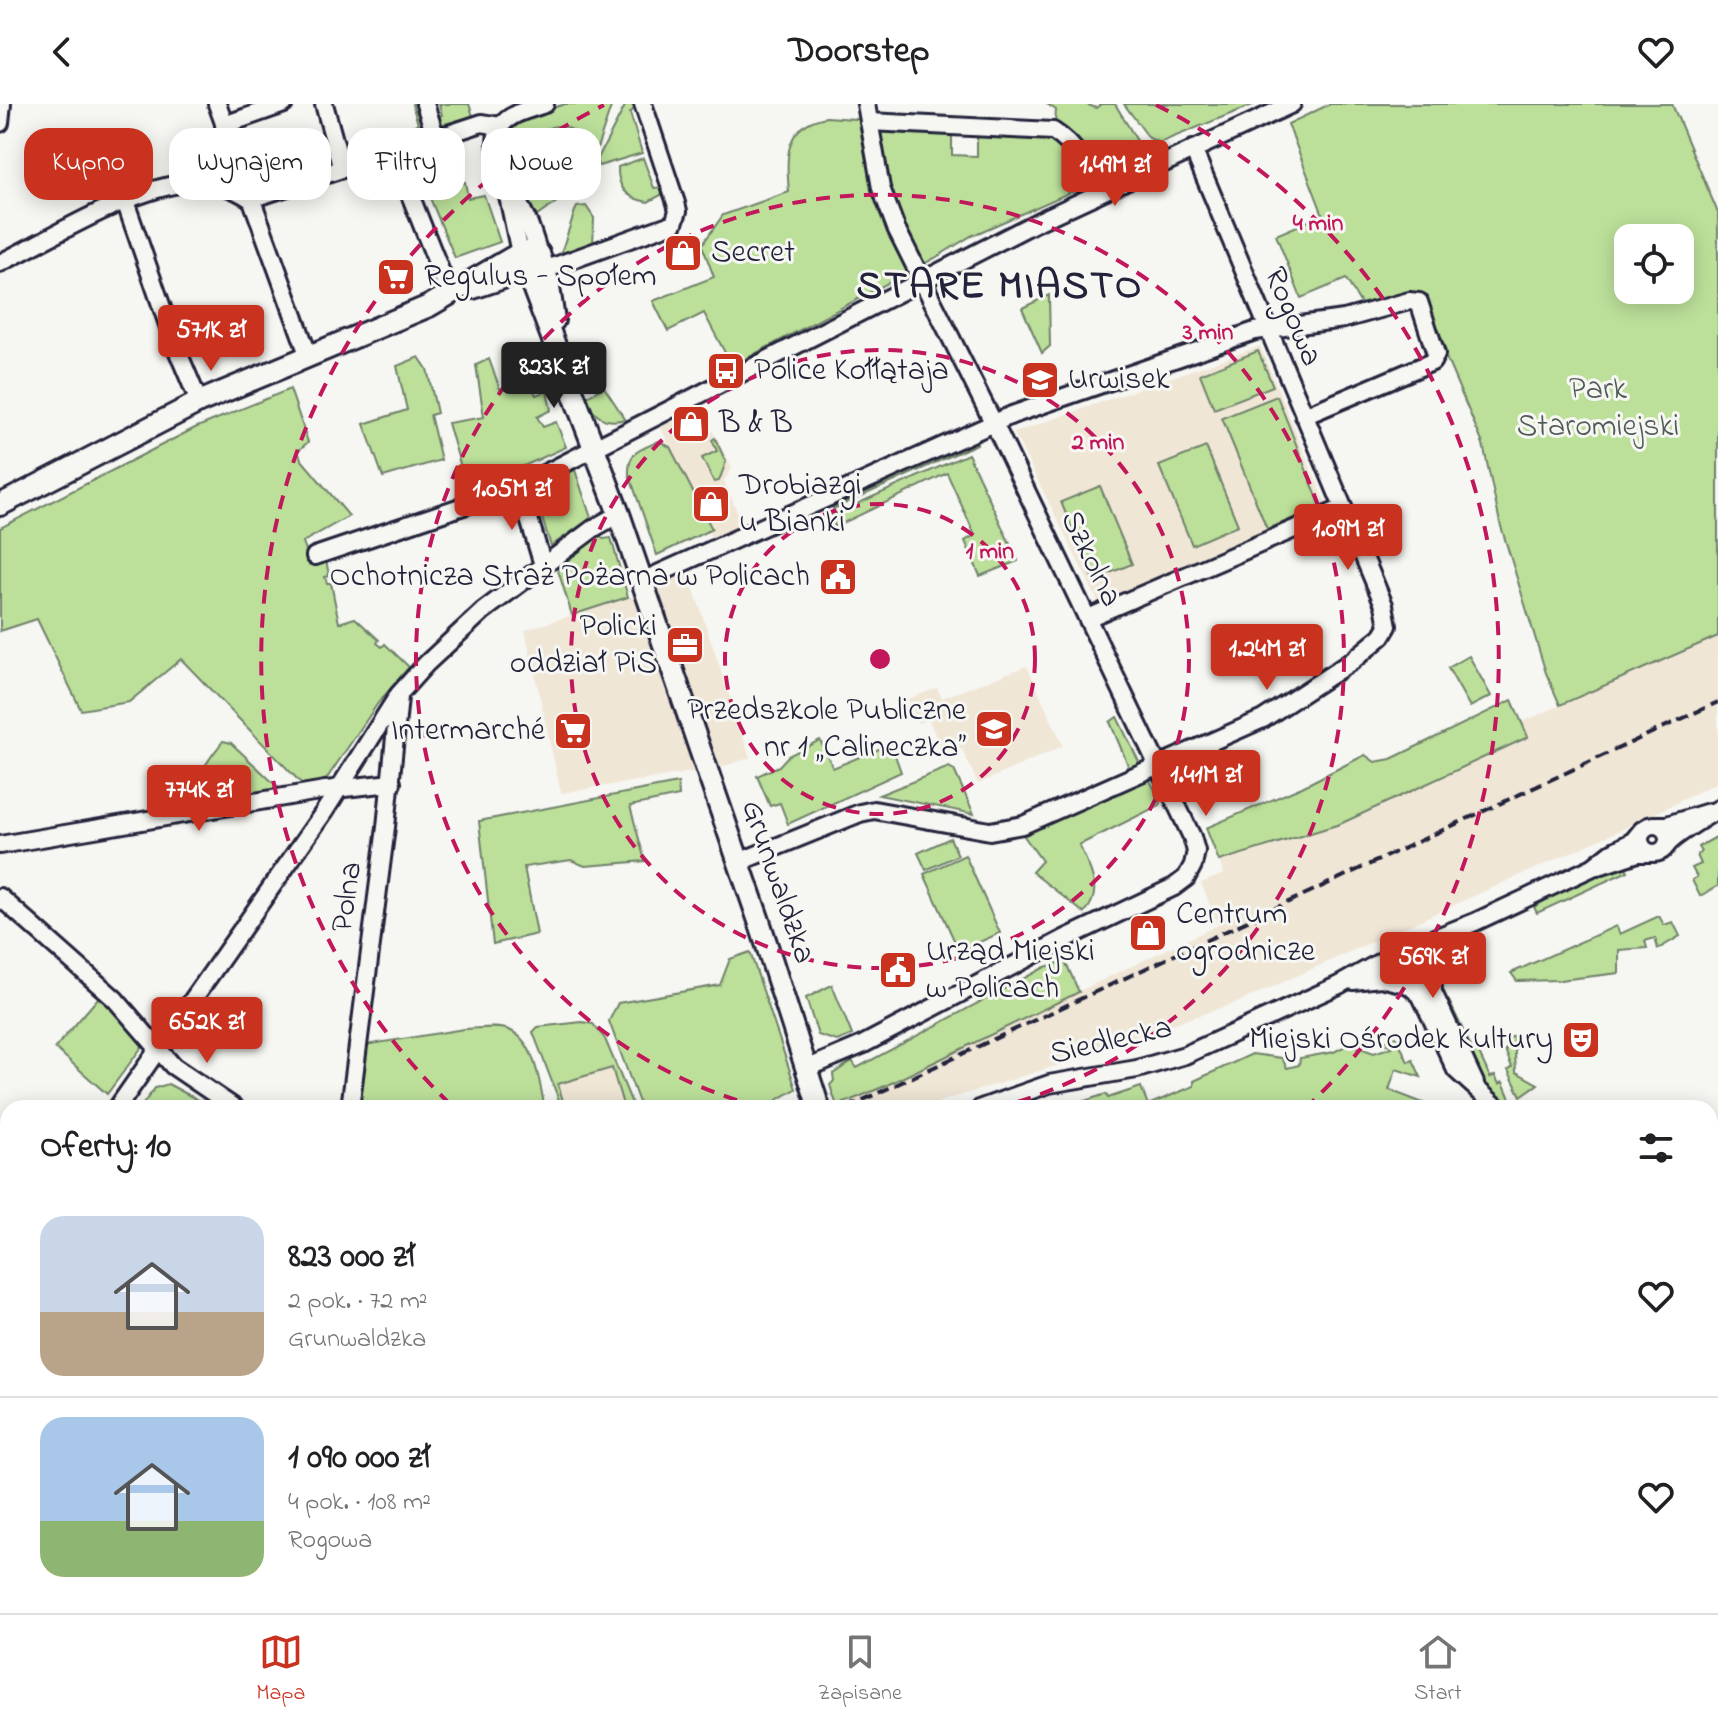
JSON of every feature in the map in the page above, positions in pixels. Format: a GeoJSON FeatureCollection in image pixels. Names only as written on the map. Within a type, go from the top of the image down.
{"type":"FeatureCollection","features":[{"type":"Feature","properties":{"kind":"main road","name":"Grunwaldzka"},"geometry":{"type":"LineString","coordinates":[[532,261],[534,291],[619,514],[739,862],[817,1100]]}},
{"type":"Feature","properties":{"kind":"main road","name":"Grunwaldzka"},"geometry":{"type":"LineString","coordinates":[[532,261],[558,355]]}},
{"type":"Feature","properties":{"kind":"main road"},"geometry":{"type":"LineString","coordinates":[[0,505],[199,402],[388,325],[532,261]]}},
{"type":"Feature","properties":{"kind":"street"},"geometry":{"type":"LineString","coordinates":[[0,123],[2,104]]}},
{"type":"Feature","properties":{"kind":"street"},"geometry":{"type":"LineString","coordinates":[[217,104],[225,128]]}},
{"type":"Feature","properties":{"kind":"street"},"geometry":{"type":"LineString","coordinates":[[224,125],[284,104]]}},
{"type":"Feature","properties":{"kind":"street"},"geometry":{"type":"LineString","coordinates":[[324,104],[342,169]]}},
{"type":"Feature","properties":{"kind":"street"},"geometry":{"type":"LineString","coordinates":[[425,104],[433,128]]}},
{"type":"Feature","properties":{"kind":"street"},"geometry":{"type":"LineString","coordinates":[[465,129],[482,123],[500,126],[512,117],[545,104]]}},
{"type":"Feature","properties":{"kind":"street"},"geometry":{"type":"LineString","coordinates":[[532,261],[674,223],[677,218],[676,203],[643,104]]}},
{"type":"Feature","properties":{"kind":"street","name":"Szkolna"},"geometry":{"type":"LineString","coordinates":[[808,1068],[862,1045],[1064,939],[1174,887],[1186,878],[1193,865],[1194,842],[1159,766],[896,228],[884,197],[866,104]]}},
{"type":"Feature","properties":{"kind":"street"},"geometry":{"type":"LineString","coordinates":[[315,556],[519,486],[1097,194],[1292,104]]}},
{"type":"Feature","properties":{"kind":"street"},"geometry":{"type":"LineString","coordinates":[[869,122],[1053,131],[1074,146],[1097,194]]}},
{"type":"Feature","properties":{"kind":"street","name":"Grunwaldzka"},"geometry":{"type":"LineString","coordinates":[[500,126],[495,143],[503,171],[530,226],[532,261]]}},
{"type":"Feature","properties":{"kind":"street","name":"Rogowa"},"geometry":{"type":"LineString","coordinates":[[1159,766],[1275,711],[1372,646],[1388,626],[1384,605],[1193,149]]}},
{"type":"Feature","properties":{"kind":"street"},"geometry":{"type":"LineString","coordinates":[[331,173],[347,167]]}},
{"type":"Feature","properties":{"kind":"street"},"geometry":{"type":"LineString","coordinates":[[0,263],[125,201],[169,189]]}},
{"type":"Feature","properties":{"kind":"street"},"geometry":{"type":"LineString","coordinates":[[251,200],[309,357]]}},
{"type":"Feature","properties":{"kind":"street"},"geometry":{"type":"LineString","coordinates":[[412,200],[450,295]]}},
{"type":"Feature","properties":{"kind":"street"},"geometry":{"type":"LineString","coordinates":[[125,201],[175,345],[199,402]]}},
{"type":"Feature","properties":{"kind":"street","name":"Rogowa"},"geometry":{"type":"LineString","coordinates":[[1267,329],[1344,319],[1415,300],[1422,308],[1436,358],[1432,362],[1304,416]]}},
{"type":"Feature","properties":{"kind":"street"},"geometry":{"type":"LineString","coordinates":[[642,581],[993,424],[1176,356],[1267,329]]}},
{"type":"Feature","properties":{"kind":"street"},"geometry":{"type":"LineString","coordinates":[[519,486],[543,565]]}},
{"type":"Feature","properties":{"kind":"street"},"geometry":{"type":"LineString","coordinates":[[1088,618],[1343,508]]}},
{"type":"Feature","properties":{"kind":"street"},"geometry":{"type":"LineString","coordinates":[[123,1100],[340,787],[399,694],[455,635],[543,565],[619,514]]}},
{"type":"Feature","properties":{"kind":"street","name":"Polna"},"geometry":{"type":"LineString","coordinates":[[351,1100],[392,783],[399,694]]}},
{"type":"Feature","properties":{"kind":"street"},"geometry":{"type":"LineString","coordinates":[[739,862],[874,810],[990,831],[1010,829],[1159,766]]}},
{"type":"Feature","properties":{"kind":"street"},"geometry":{"type":"LineString","coordinates":[[0,845],[340,787],[392,783]]}},
{"type":"Feature","properties":{"kind":"street"},"geometry":{"type":"LineString","coordinates":[[1488,1100],[1455,1068],[1421,996],[1405,984],[1390,966],[1395,949],[1403,943],[1429,940],[1475,922],[1593,867],[1650,828],[1716,810]]}},
{"type":"Feature","properties":{"kind":"street"},"geometry":{"type":"LineString","coordinates":[[1593,867],[1615,863],[1638,853],[1660,852],[1675,836],[1716,810]]}},
{"type":"Feature","properties":{"kind":"street"},"geometry":{"type":"LineString","coordinates":[[1650,828],[1667,833],[1667,845]]}},
{"type":"Feature","properties":{"kind":"street"},"geometry":{"type":"LineString","coordinates":[[1650,828],[1640,843],[1650,853]]}},
{"type":"Feature","properties":{"kind":"street"},"geometry":{"type":"LineString","coordinates":[[0,897],[115,999],[173,1066],[223,1100]]}},
{"type":"Feature","properties":{"kind":"street"},"geometry":{"type":"LineString","coordinates":[[1405,984],[1421,983],[1433,971],[1446,947],[1475,922]]}},
{"type":"Feature","properties":{"kind":"street"},"geometry":{"type":"LineString","coordinates":[[1415,941],[1431,951],[1434,994],[1482,1095]]}},
{"type":"Feature","properties":{"kind":"street","name":"Siedlecka"},"geometry":{"type":"LineString","coordinates":[[1004,1100],[1049,1084],[1134,1070],[1182,1056],[1339,985],[1382,961],[1395,949]]}},
{"type":"Feature","properties":{"kind":"street","name":"Siedlecka"},"geometry":{"type":"LineString","coordinates":[[1339,985],[1381,978],[1405,984]]}},
{"type":"Feature","properties":{"kind":"shaded area"},"geometry":{"type":"Polygon","coordinates":[[[1260,346],[1327,507],[1100,605],[1014,433],[1260,346]]]}},
{"type":"Feature","properties":{"kind":"shaded area"},"geometry":{"type":"Polygon","coordinates":[[[696,401],[732,468],[724,481],[746,532],[715,545],[658,421],[696,401]]]}},
{"type":"Feature","properties":{"kind":"shaded area"},"geometry":{"type":"Polygon","coordinates":[[[686,566],[750,758],[711,770],[647,583],[686,566]]]}},
{"type":"Feature","properties":{"kind":"shaded area"},"geometry":{"type":"Polygon","coordinates":[[[644,593],[705,770],[561,793],[525,630],[644,593]]]}},
{"type":"Feature","properties":{"kind":"shaded area"},"geometry":{"type":"Polygon","coordinates":[[[1718,636],[1718,782],[1634,824],[1239,1002],[1085,1057],[946,1100],[851,1100],[1218,925],[1201,883],[1224,874],[1219,861],[1340,824],[1384,805],[1528,737],[1522,722],[1718,636]]]}},
{"type":"Feature","properties":{"kind":"shaded area","name":"Przedszkole Publiczne nr 1 „Calineczka”"},"geometry":{"type":"Polygon","coordinates":[[[1027,666],[1063,746],[978,784],[962,749],[944,756],[929,720],[918,723],[908,699],[937,688],[942,698],[1027,666]]]}},
{"type":"Feature","properties":{"kind":"shaded area"},"geometry":{"type":"Polygon","coordinates":[[[613,1068],[622,1100],[562,1100],[557,1084],[613,1068]]]}},
{"type":"Feature","properties":{"kind":"green space"},"geometry":{"type":"Polygon","coordinates":[[[412,104],[416,104],[424,128],[406,128],[418,124],[412,104]]]}},
{"type":"Feature","properties":{"kind":"green space"},"geometry":{"type":"Polygon","coordinates":[[[439,104],[469,104],[473,116],[441,125],[439,104]]]}},
{"type":"Feature","properties":{"kind":"green space"},"geometry":{"type":"Polygon","coordinates":[[[565,104],[612,104],[601,136],[601,128],[514,128],[539,113],[565,104]]]}},
{"type":"Feature","properties":{"kind":"green space"},"geometry":{"type":"Polygon","coordinates":[[[626,104],[638,105],[630,113],[642,153],[601,165],[601,152],[626,104]]]}},
{"type":"Feature","properties":{"kind":"green space"},"geometry":{"type":"Polygon","coordinates":[[[1047,104],[1086,104],[1096,108],[1101,104],[1115,104],[1139,144],[1150,153],[1135,160],[1129,146],[1091,144],[1090,155],[1086,157],[1075,137],[1055,123],[1056,110],[1047,104]]]}},
{"type":"Feature","properties":{"kind":"green space"},"geometry":{"type":"Polygon","coordinates":[[[1124,104],[1255,104],[1159,143],[1149,138],[1124,104]]]}},
{"type":"Feature","properties":{"kind":"green space","name":"Park Staromiejski"},"geometry":{"type":"Polygon","coordinates":[[[1330,104],[1672,104],[1718,213],[1718,636],[1560,705],[1546,673],[1500,523],[1483,444],[1418,292],[1364,309],[1346,279],[1301,298],[1276,235],[1323,215],[1288,124],[1330,104]]]}},
{"type":"Feature","properties":{"kind":"green space"},"geometry":{"type":"Polygon","coordinates":[[[826,117],[943,125],[952,137],[952,155],[977,156],[977,138],[998,133],[1030,133],[1051,137],[1061,140],[1089,184],[971,236],[732,366],[704,313],[668,331],[653,301],[714,277],[702,245],[723,215],[789,192],[788,155],[795,135],[812,121],[826,117]]]}},
{"type":"Feature","properties":{"kind":"green space"},"geometry":{"type":"Polygon","coordinates":[[[643,158],[654,188],[664,187],[661,195],[648,202],[629,195],[622,187],[618,174],[618,167],[643,158]]]}},
{"type":"Feature","properties":{"kind":"green space"},"geometry":{"type":"Polygon","coordinates":[[[465,182],[468,198],[481,196],[481,200],[486,200],[500,242],[455,258],[431,200],[465,200],[465,182]]]}},
{"type":"Feature","properties":{"kind":"green space"},"geometry":{"type":"Polygon","coordinates":[[[526,200],[559,200],[533,219],[526,200]]]}},
{"type":"Feature","properties":{"kind":"green space"},"geometry":{"type":"Polygon","coordinates":[[[586,206],[594,218],[593,246],[564,256],[562,250],[575,211],[577,207],[586,206]]]}},
{"type":"Feature","properties":{"kind":"green space"},"geometry":{"type":"Polygon","coordinates":[[[1049,295],[1050,346],[1042,353],[1022,308],[1049,295]]]}},
{"type":"Feature","properties":{"kind":"green space"},"geometry":{"type":"Polygon","coordinates":[[[1258,351],[1273,386],[1214,409],[1200,374],[1258,351]]]}},
{"type":"Feature","properties":{"kind":"green space"},"geometry":{"type":"Polygon","coordinates":[[[419,357],[427,369],[437,413],[430,415],[441,460],[383,477],[364,424],[407,410],[397,366],[419,357]]]}},
{"type":"Feature","properties":{"kind":"green space"},"geometry":{"type":"Polygon","coordinates":[[[489,359],[500,389],[529,380],[536,395],[547,391],[551,410],[537,417],[543,427],[556,422],[566,447],[468,491],[448,423],[484,417],[476,365],[489,359]]]}},
{"type":"Feature","properties":{"kind":"green space"},"geometry":{"type":"Polygon","coordinates":[[[604,387],[625,419],[611,421],[601,418],[584,399],[604,387]]]}},
{"type":"Feature","properties":{"kind":"green space"},"geometry":{"type":"Polygon","coordinates":[[[290,389],[308,442],[298,451],[301,459],[349,516],[303,542],[311,564],[326,559],[329,576],[325,577],[327,583],[331,583],[339,623],[355,618],[379,640],[377,643],[382,647],[385,644],[409,667],[378,703],[321,787],[303,785],[181,659],[129,702],[81,710],[37,619],[0,631],[0,528],[195,428],[290,389]]]}},
{"type":"Feature","properties":{"kind":"green space"},"geometry":{"type":"Polygon","coordinates":[[[1277,396],[1321,507],[1267,529],[1222,418],[1277,396]]]}},
{"type":"Feature","properties":{"kind":"green space"},"geometry":{"type":"Polygon","coordinates":[[[715,438],[726,462],[719,481],[714,482],[702,458],[717,451],[712,440],[715,438]]]}},
{"type":"Feature","properties":{"kind":"green space"},"geometry":{"type":"Polygon","coordinates":[[[975,439],[977,444],[833,509],[832,504],[975,439]]]}},
{"type":"Feature","properties":{"kind":"green space"},"geometry":{"type":"Polygon","coordinates":[[[659,441],[670,447],[712,529],[657,555],[629,474],[629,466],[633,455],[659,441]]]}},
{"type":"Feature","properties":{"kind":"green space"},"geometry":{"type":"Polygon","coordinates":[[[1206,447],[1238,525],[1192,545],[1159,466],[1206,447]]]}},
{"type":"Feature","properties":{"kind":"green space"},"geometry":{"type":"Polygon","coordinates":[[[968,454],[1018,561],[980,576],[965,541],[975,535],[947,473],[835,527],[830,516],[968,454]]]}},
{"type":"Feature","properties":{"kind":"green space"},"geometry":{"type":"Polygon","coordinates":[[[575,470],[591,518],[551,546],[532,487],[575,470]]]}},
{"type":"Feature","properties":{"kind":"green space"},"geometry":{"type":"Polygon","coordinates":[[[1100,486],[1132,564],[1093,580],[1061,502],[1100,486]]]}},
{"type":"Feature","properties":{"kind":"green space"},"geometry":{"type":"Polygon","coordinates":[[[600,535],[603,539],[611,538],[628,597],[572,615],[556,564],[600,535]]]}},
{"type":"Feature","properties":{"kind":"green space"},"geometry":{"type":"Polygon","coordinates":[[[1469,656],[1491,696],[1470,707],[1448,668],[1469,656]]]}},
{"type":"Feature","properties":{"kind":"green space"},"geometry":{"type":"Polygon","coordinates":[[[1512,700],[1528,737],[1340,824],[1219,861],[1206,828],[1302,787],[1365,755],[1375,762],[1391,759],[1512,700]]]}},
{"type":"Feature","properties":{"kind":"green space"},"geometry":{"type":"Polygon","coordinates":[[[1117,717],[1143,770],[1086,790],[1082,788],[1126,769],[1128,765],[1110,722],[1117,717]]]}},
{"type":"Feature","properties":{"kind":"green space"},"geometry":{"type":"Polygon","coordinates":[[[820,740],[833,768],[891,744],[901,772],[788,824],[780,803],[770,806],[757,776],[820,740]]]}},
{"type":"Feature","properties":{"kind":"green space"},"geometry":{"type":"Polygon","coordinates":[[[223,741],[231,743],[282,791],[215,804],[203,799],[201,775],[223,741]]]}},
{"type":"Feature","properties":{"kind":"green space"},"geometry":{"type":"Polygon","coordinates":[[[949,767],[954,770],[974,814],[879,795],[949,767]]]}},
{"type":"Feature","properties":{"kind":"green space"},"geometry":{"type":"Polygon","coordinates":[[[1148,777],[1160,805],[1079,845],[1091,870],[1094,888],[1090,905],[1084,913],[1032,872],[1042,861],[1021,832],[1148,777]]]}},
{"type":"Feature","properties":{"kind":"green space"},"geometry":{"type":"Polygon","coordinates":[[[678,783],[679,796],[630,806],[645,861],[585,866],[571,860],[524,867],[537,934],[493,944],[479,821],[678,783]]]}},
{"type":"Feature","properties":{"kind":"green space"},"geometry":{"type":"Polygon","coordinates":[[[1718,836],[1718,886],[1700,896],[1692,880],[1697,877],[1692,868],[1701,864],[1698,847],[1718,836]]]}},
{"type":"Feature","properties":{"kind":"green space"},"geometry":{"type":"Polygon","coordinates":[[[950,838],[958,855],[926,870],[918,853],[950,838]]]}},
{"type":"Feature","properties":{"kind":"green space"},"geometry":{"type":"Polygon","coordinates":[[[965,855],[1000,933],[959,951],[924,874],[965,855]]]}},
{"type":"Feature","properties":{"kind":"green space"},"geometry":{"type":"Polygon","coordinates":[[[1624,864],[1628,871],[1537,913],[1534,907],[1582,880],[1624,864]]]}},
{"type":"Feature","properties":{"kind":"green space"},"geometry":{"type":"Polygon","coordinates":[[[1659,916],[1664,925],[1673,922],[1680,936],[1658,949],[1655,938],[1645,941],[1647,948],[1619,950],[1619,973],[1517,981],[1511,973],[1616,926],[1620,934],[1659,916]]]}},
{"type":"Feature","properties":{"kind":"green space"},"geometry":{"type":"Polygon","coordinates":[[[1412,949],[1422,953],[1426,963],[1422,973],[1412,977],[1402,973],[1398,963],[1402,953],[1412,949]]]}},
{"type":"Feature","properties":{"kind":"green space"},"geometry":{"type":"Polygon","coordinates":[[[750,952],[796,1089],[777,1100],[638,1100],[609,1021],[618,1003],[720,985],[730,959],[750,952]]]}},
{"type":"Feature","properties":{"kind":"green space"},"geometry":{"type":"Polygon","coordinates":[[[1065,961],[1079,992],[885,1086],[851,1100],[835,1100],[830,1085],[834,1081],[833,1074],[852,1061],[857,1068],[1045,967],[1065,961]]]}},
{"type":"Feature","properties":{"kind":"green space"},"geometry":{"type":"Polygon","coordinates":[[[832,985],[852,1035],[837,1041],[818,1035],[806,998],[832,985]]]}},
{"type":"Feature","properties":{"kind":"green space"},"geometry":{"type":"Polygon","coordinates":[[[99,997],[147,1040],[107,1094],[55,1048],[99,997]]]}},
{"type":"Feature","properties":{"kind":"green space"},"geometry":{"type":"Polygon","coordinates":[[[1449,1001],[1474,1053],[1478,1051],[1490,1077],[1495,1076],[1499,1084],[1503,1082],[1511,1100],[1502,1100],[1489,1088],[1463,1048],[1442,1004],[1449,1001]]]}},
{"type":"Feature","properties":{"kind":"green space"},"geometry":{"type":"Polygon","coordinates":[[[582,1022],[593,1024],[605,1039],[631,1100],[622,1100],[612,1068],[558,1084],[563,1100],[559,1100],[533,1032],[538,1027],[582,1022]]]}},
{"type":"Feature","properties":{"kind":"green space"},"geometry":{"type":"Polygon","coordinates":[[[464,1029],[509,1030],[518,1035],[531,1053],[543,1100],[357,1100],[365,1045],[464,1029]]]}},
{"type":"Feature","properties":{"kind":"green space"},"geometry":{"type":"Polygon","coordinates":[[[1396,1036],[1408,1062],[1413,1060],[1421,1077],[1396,1069],[1389,1090],[1415,1100],[1160,1100],[1194,1086],[1194,1081],[1252,1054],[1282,1058],[1287,1068],[1299,1065],[1300,1058],[1334,1052],[1349,1044],[1374,1053],[1392,1047],[1384,1042],[1396,1036]]]}},
{"type":"Feature","properties":{"kind":"green space"},"geometry":{"type":"Polygon","coordinates":[[[1514,1036],[1516,1072],[1538,1084],[1521,1096],[1508,1070],[1512,1067],[1505,1050],[1508,1048],[1505,1040],[1514,1036]]]}},
{"type":"Feature","properties":{"kind":"green space"},"geometry":{"type":"Polygon","coordinates":[[[168,1084],[198,1100],[146,1100],[155,1088],[168,1084]]]}},
{"type":"Feature","properties":{"kind":"green space"},"geometry":{"type":"Polygon","coordinates":[[[1141,1087],[1146,1100],[1088,1100],[1106,1094],[1108,1098],[1141,1087]]]}},
{"type":"Feature","properties":{"kind":"railway"},"geometry":{"type":"LineString","coordinates":[[863,1100],[1718,702]]}},
{"type":"Feature","properties":{"kind":"place","name":"Secret"},"geometry":{"type":"Point","coordinates":[683,253]}},
{"type":"Feature","properties":{"kind":"place","name":"Regulus - Społem"},"geometry":{"type":"Point","coordinates":[396,277]}},
{"type":"Feature","properties":{"kind":"place","name":"Police Kołłątaja"},"geometry":{"type":"Point","coordinates":[726,371]}},
{"type":"Feature","properties":{"kind":"place","name":"Urwisek"},"geometry":{"type":"Point","coordinates":[1040,380]}},
{"type":"Feature","properties":{"kind":"place","name":"B & B"},"geometry":{"type":"Point","coordinates":[691,424]}},
{"type":"Feature","properties":{"kind":"place","name":"Drobiazgi u Bianki"},"geometry":{"type":"Point","coordinates":[711,504]}},
{"type":"Feature","properties":{"kind":"place","name":"Ochotnicza Straż Pożarna w Policach"},"geometry":{"type":"Point","coordinates":[838,577]}},
{"type":"Feature","properties":{"kind":"place","name":"Policki oddział PiS"},"geometry":{"type":"Point","coordinates":[685,645]}},
{"type":"Feature","properties":{"kind":"place","name":"Przedszkole Publiczne nr 1 „Calineczka”"},"geometry":{"type":"Point","coordinates":[994,729]}},
{"type":"Feature","properties":{"kind":"place","name":"Intermarché"},"geometry":{"type":"Point","coordinates":[573,731]}},
{"type":"Feature","properties":{"kind":"place","name":"Centrum ogrodnicze"},"geometry":{"type":"Point","coordinates":[1148,933]}},
{"type":"Feature","properties":{"kind":"place","name":"Urząd Miejski w Policach"},"geometry":{"type":"Point","coordinates":[898,970]}},
{"type":"Feature","properties":{"kind":"place","name":"Miejski Ośrodek Kultury"},"geometry":{"type":"Point","coordinates":[1581,1040]}},
{"type":"Feature","properties":{"kind":"district","name":"STARE MIASTO"},"geometry":{"type":"Point","coordinates":[1000,287]}}]}
